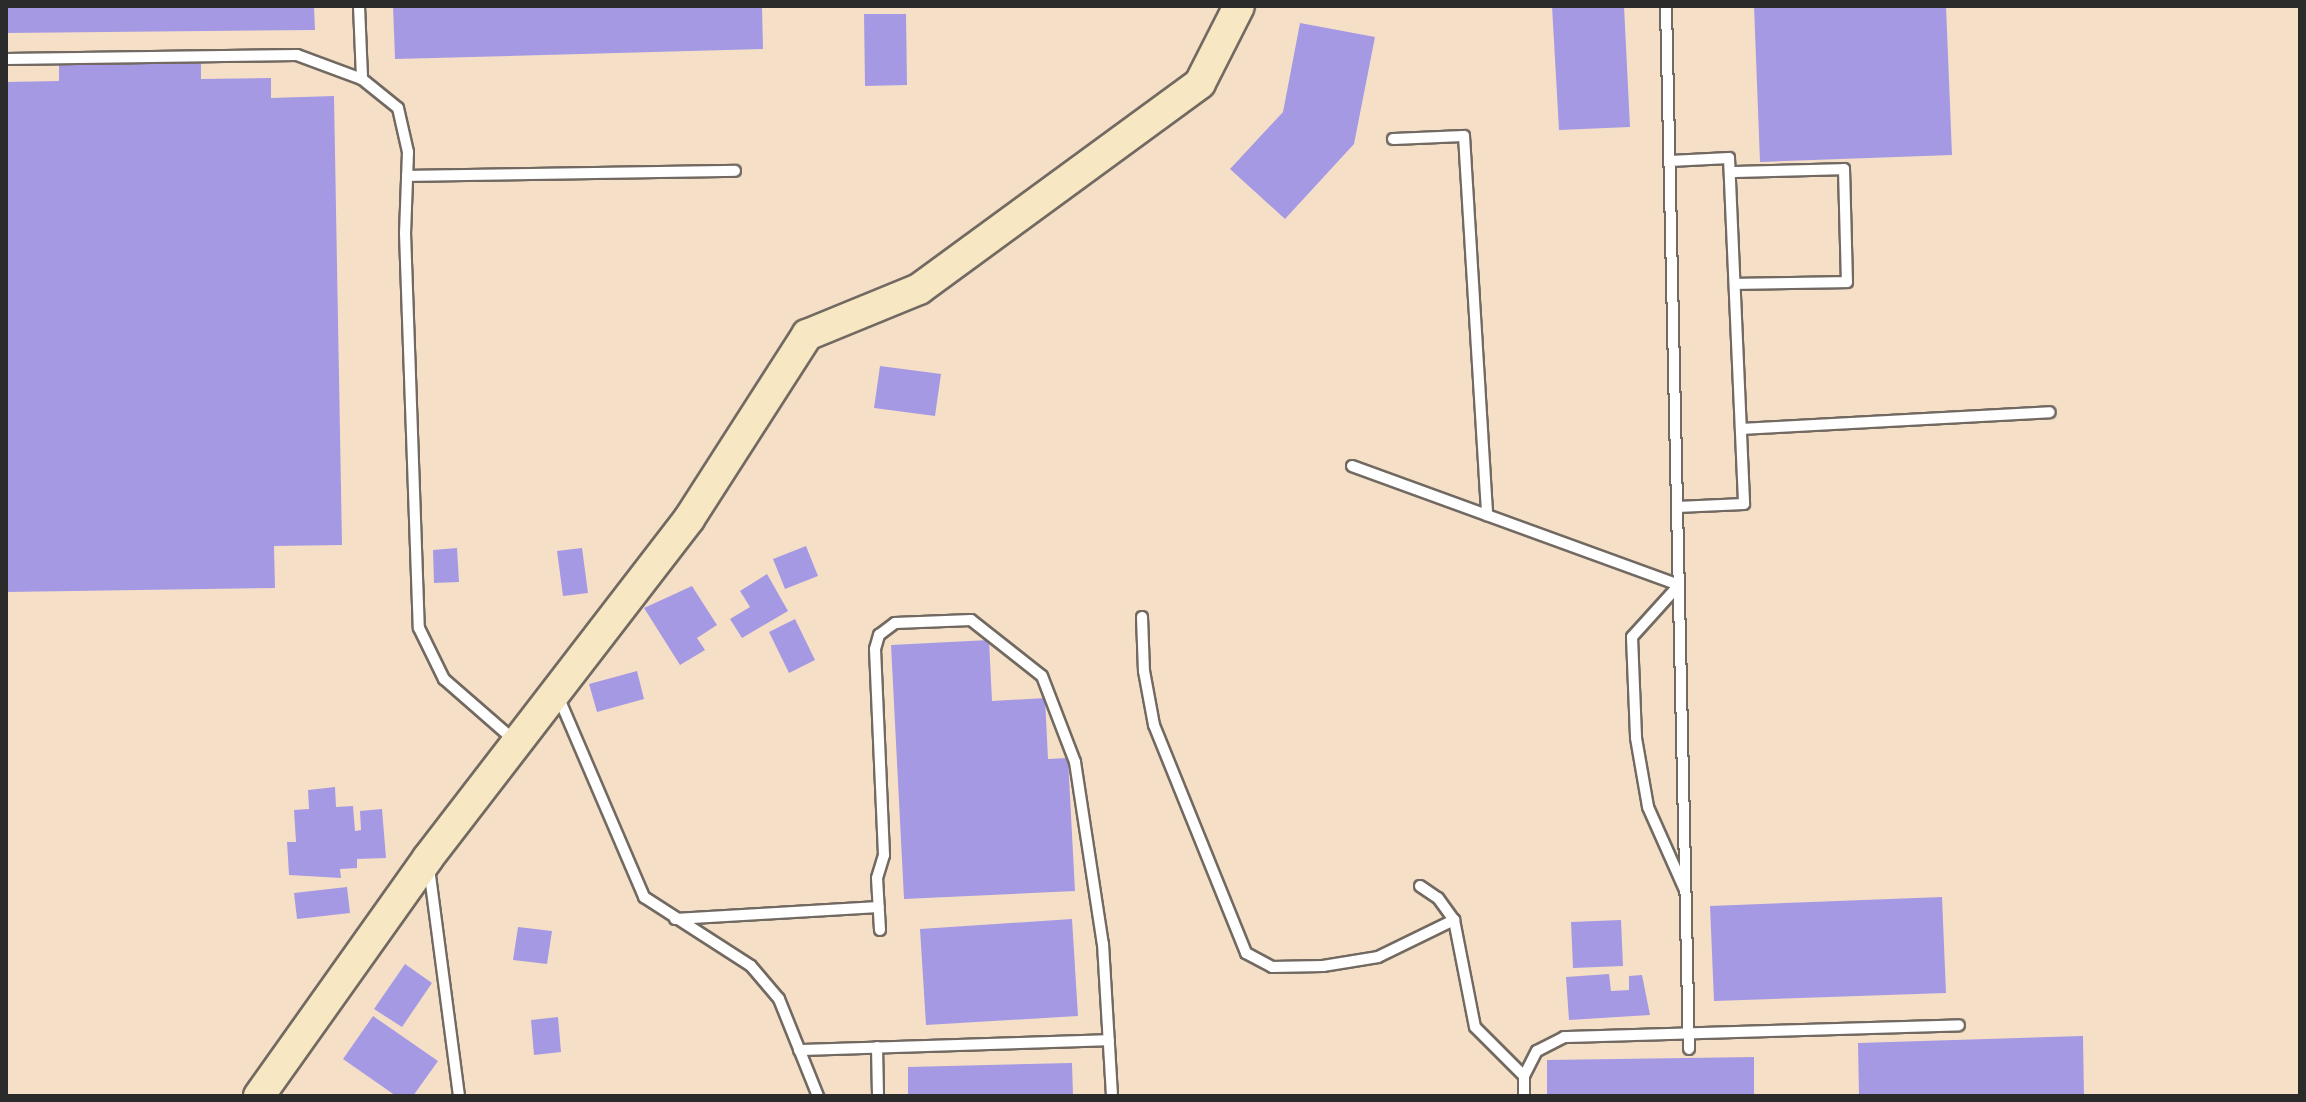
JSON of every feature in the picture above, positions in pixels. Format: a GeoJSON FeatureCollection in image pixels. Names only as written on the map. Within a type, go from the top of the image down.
{"type":"FeatureCollection","features":[{"type":"Feature","properties":{"kind":"street"},"geometry":{"type":"LineString","coordinates":[[259,1096],[428,858],[689,519],[807,335],[919,289],[1200,83],[1239,6]]}},
{"type":"Feature","properties":{"kind":"lane"},"geometry":{"type":"LineString","coordinates":[[359,6],[362,79]]}},
{"type":"Feature","properties":{"kind":"lane"},"geometry":{"type":"LineString","coordinates":[[1666,6],[1689,1049]]}},
{"type":"Feature","properties":{"kind":"lane"},"geometry":{"type":"LineString","coordinates":[[6,59],[297,55],[362,79],[398,108],[408,152],[405,233],[420,536],[419,628],[444,679],[518,744]]}},
{"type":"Feature","properties":{"kind":"lane"},"geometry":{"type":"LineString","coordinates":[[1393,139],[1464,136],[1487,515]]}},
{"type":"Feature","properties":{"kind":"lane"},"geometry":{"type":"LineString","coordinates":[[1670,161],[1729,158],[1744,504],[1677,507]]}},
{"type":"Feature","properties":{"kind":"lane"},"geometry":{"type":"LineString","coordinates":[[1730,172],[1844,169],[1847,282],[1735,284]]}},
{"type":"Feature","properties":{"kind":"lane"},"geometry":{"type":"LineString","coordinates":[[407,176],[735,171]]}},
{"type":"Feature","properties":{"kind":"lane"},"geometry":{"type":"LineString","coordinates":[[1741,429],[2050,412]]}},
{"type":"Feature","properties":{"kind":"lane"},"geometry":{"type":"LineString","coordinates":[[1352,466],[1679,585]]}},
{"type":"Feature","properties":{"kind":"lane"},"geometry":{"type":"LineString","coordinates":[[1679,585],[1632,637],[1636,738],[1648,807],[1688,895]]}},
{"type":"Feature","properties":{"kind":"lane"},"geometry":{"type":"LineString","coordinates":[[1142,617],[1144,671],[1154,725],[1246,953],[1272,967],[1323,966],[1378,957],[1454,920]]}},
{"type":"Feature","properties":{"kind":"lane"},"geometry":{"type":"LineString","coordinates":[[880,930],[877,878],[884,855],[875,649],[879,635],[895,623],[971,620],[1042,676],[1075,762],[1103,944],[1112,1096]]}},
{"type":"Feature","properties":{"kind":"lane"},"geometry":{"type":"LineString","coordinates":[[557,694],[644,897],[751,966],[779,999],[818,1096]]}},
{"type":"Feature","properties":{"kind":"lane"},"geometry":{"type":"LineString","coordinates":[[428,858],[459,1096]]}},
{"type":"Feature","properties":{"kind":"lane"},"geometry":{"type":"LineString","coordinates":[[1420,886],[1454,920],[1475,1027],[1524,1076]]}},
{"type":"Feature","properties":{"kind":"lane"},"geometry":{"type":"LineString","coordinates":[[675,919],[879,907]]}},
{"type":"Feature","properties":{"kind":"lane"},"geometry":{"type":"LineString","coordinates":[[1524,1096],[1524,1076],[1537,1051],[1564,1037],[1959,1025]]}},
{"type":"Feature","properties":{"kind":"lane"},"geometry":{"type":"LineString","coordinates":[[799,1050],[1109,1040]]}},
{"type":"Feature","properties":{"kind":"lane"},"geometry":{"type":"LineString","coordinates":[[877,1047],[878,1096]]}},
{"type":"Feature","properties":{"kind":"building"},"geometry":{"type":"Polygon","coordinates":[[[6,6],[314,6],[315,30],[6,33],[6,6]]]}},
{"type":"Feature","properties":{"kind":"building"},"geometry":{"type":"Polygon","coordinates":[[[393,6],[762,6],[763,49],[395,59],[393,6]]]}},
{"type":"Feature","properties":{"kind":"building"},"geometry":{"type":"Polygon","coordinates":[[[1552,6],[1624,6],[1630,127],[1559,130],[1552,6]]]}},
{"type":"Feature","properties":{"kind":"building"},"geometry":{"type":"Polygon","coordinates":[[[1754,6],[1946,6],[1952,155],[1760,162],[1754,6]]]}},
{"type":"Feature","properties":{"kind":"building"},"geometry":{"type":"Polygon","coordinates":[[[864,14],[906,14],[907,85],[865,86],[864,14]]]}},
{"type":"Feature","properties":{"kind":"building"},"geometry":{"type":"Polygon","coordinates":[[[1300,23],[1375,37],[1354,144],[1285,219],[1230,169],[1283,112],[1300,23]]]}},
{"type":"Feature","properties":{"kind":"building"},"geometry":{"type":"Polygon","coordinates":[[[201,59],[201,79],[271,78],[271,98],[334,96],[342,545],[274,546],[275,588],[6,592],[6,82],[59,81],[59,61],[201,59]]]}},
{"type":"Feature","properties":{"kind":"building"},"geometry":{"type":"Polygon","coordinates":[[[880,366],[941,374],[935,416],[874,408],[880,366]]]}},
{"type":"Feature","properties":{"kind":"building"},"geometry":{"type":"Polygon","coordinates":[[[806,546],[818,576],[785,589],[773,559],[806,546]]]}},
{"type":"Feature","properties":{"kind":"building"},"geometry":{"type":"Polygon","coordinates":[[[457,548],[459,582],[434,583],[433,550],[457,548]]]}},
{"type":"Feature","properties":{"kind":"building"},"geometry":{"type":"Polygon","coordinates":[[[582,548],[588,593],[563,596],[557,551],[582,548]]]}},
{"type":"Feature","properties":{"kind":"building"},"geometry":{"type":"Polygon","coordinates":[[[767,574],[788,611],[742,638],[730,619],[750,607],[740,591],[767,574]]]}},
{"type":"Feature","properties":{"kind":"building"},"geometry":{"type":"Polygon","coordinates":[[[692,586],[717,625],[697,638],[705,650],[680,665],[644,608],[692,586]]]}},
{"type":"Feature","properties":{"kind":"building"},"geometry":{"type":"Polygon","coordinates":[[[795,619],[815,660],[789,673],[769,632],[795,619]]]}},
{"type":"Feature","properties":{"kind":"building"},"geometry":{"type":"Polygon","coordinates":[[[989,640],[992,701],[1045,698],[1048,759],[1068,758],[1075,891],[904,899],[891,645],[989,640]]]}},
{"type":"Feature","properties":{"kind":"building"},"geometry":{"type":"Polygon","coordinates":[[[637,671],[644,699],[597,712],[589,684],[637,671]]]}},
{"type":"Feature","properties":{"kind":"building"},"geometry":{"type":"Polygon","coordinates":[[[335,787],[336,807],[353,806],[355,831],[361,830],[360,811],[382,809],[386,858],[357,859],[357,868],[340,869],[341,878],[289,875],[287,842],[296,842],[294,810],[309,809],[308,790],[335,787]]]}},
{"type":"Feature","properties":{"kind":"building"},"geometry":{"type":"Polygon","coordinates":[[[347,887],[350,913],[297,919],[294,893],[347,887]]]}},
{"type":"Feature","properties":{"kind":"building"},"geometry":{"type":"Polygon","coordinates":[[[1942,897],[1946,993],[1714,1001],[1710,906],[1942,897]]]}},
{"type":"Feature","properties":{"kind":"building"},"geometry":{"type":"Polygon","coordinates":[[[1072,919],[1078,1016],[926,1025],[920,929],[1072,919]]]}},
{"type":"Feature","properties":{"kind":"building"},"geometry":{"type":"Polygon","coordinates":[[[1621,920],[1623,966],[1573,968],[1571,922],[1621,920]]]}},
{"type":"Feature","properties":{"kind":"building"},"geometry":{"type":"Polygon","coordinates":[[[518,927],[552,931],[547,964],[513,960],[518,927]]]}},
{"type":"Feature","properties":{"kind":"building"},"geometry":{"type":"Polygon","coordinates":[[[405,964],[432,983],[402,1027],[374,1009],[405,964]]]}},
{"type":"Feature","properties":{"kind":"building"},"geometry":{"type":"Polygon","coordinates":[[[1609,974],[1611,991],[1629,990],[1629,976],[1642,975],[1650,1015],[1569,1020],[1566,977],[1609,974]]]}},
{"type":"Feature","properties":{"kind":"building"},"geometry":{"type":"Polygon","coordinates":[[[373,1016],[438,1061],[413,1096],[396,1096],[343,1059],[373,1016]]]}},
{"type":"Feature","properties":{"kind":"building"},"geometry":{"type":"Polygon","coordinates":[[[558,1017],[561,1052],[534,1055],[531,1020],[558,1017]]]}},
{"type":"Feature","properties":{"kind":"building"},"geometry":{"type":"Polygon","coordinates":[[[2083,1036],[2084,1096],[1859,1096],[1858,1043],[2083,1036]]]}},
{"type":"Feature","properties":{"kind":"building"},"geometry":{"type":"Polygon","coordinates":[[[1754,1057],[1754,1096],[1547,1096],[1547,1060],[1754,1057]]]}},
{"type":"Feature","properties":{"kind":"building"},"geometry":{"type":"Polygon","coordinates":[[[1072,1063],[1073,1096],[908,1096],[908,1067],[1072,1063]]]}}]}
